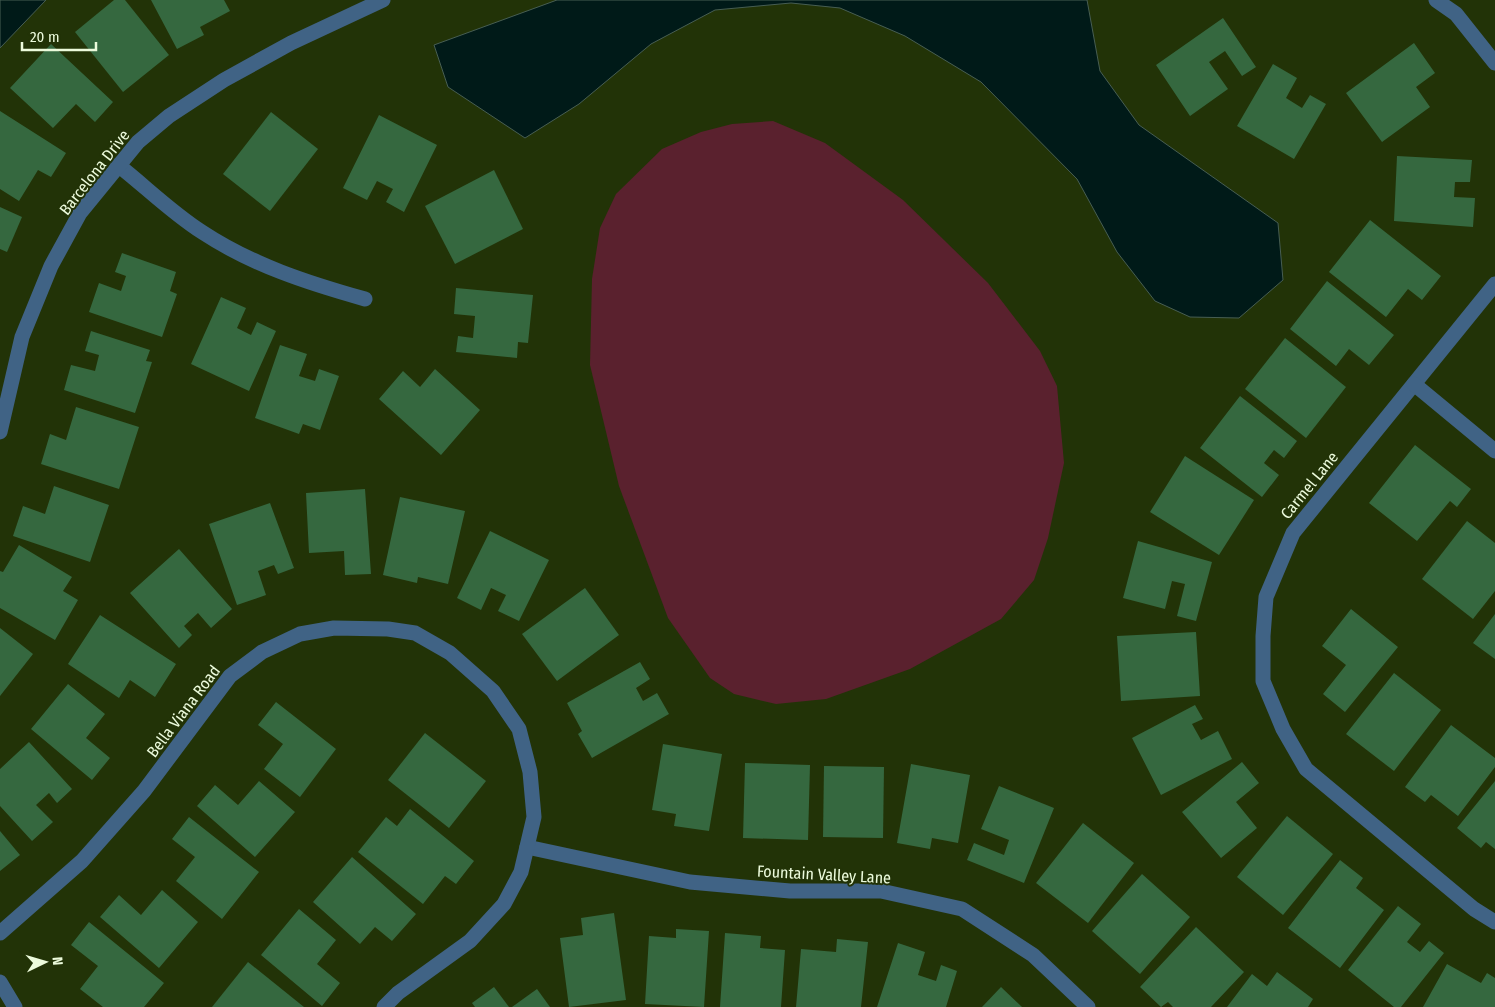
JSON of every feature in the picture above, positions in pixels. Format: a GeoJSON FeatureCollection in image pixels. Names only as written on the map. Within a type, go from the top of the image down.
{"type":"FeatureCollection","features":[{"type":"Feature","properties":{"kind":"street","name":"Barcelona Drive"},"geometry":{"type":"LineString","coordinates":[[0,432],[22,338],[51,266],[80,213],[138,142],[169,116],[224,80],[290,43],[383,0]]}},
{"type":"Feature","properties":{"kind":"street"},"geometry":{"type":"LineString","coordinates":[[1436,0],[1456,14],[1495,63]]}},
{"type":"Feature","properties":{"kind":"street"},"geometry":{"type":"LineString","coordinates":[[118,166],[202,232],[241,254],[299,280],[365,299]]}},
{"type":"Feature","properties":{"kind":"street","name":"Carmel Lane"},"geometry":{"type":"LineString","coordinates":[[1495,284],[1293,533],[1266,596],[1263,636],[1263,681],[1283,729],[1306,769],[1474,909],[1495,922]]}},
{"type":"Feature","properties":{"kind":"street"},"geometry":{"type":"LineString","coordinates":[[1414,384],[1495,451]]}},
{"type":"Feature","properties":{"kind":"street","name":"Bella Viana Road"},"geometry":{"type":"LineString","coordinates":[[0,933],[82,861],[144,791],[230,676],[262,652],[300,634],[334,628],[388,629],[416,633],[450,653],[493,691],[519,729],[530,772],[534,817],[521,872],[504,904],[470,941],[398,993],[384,1007]]}},
{"type":"Feature","properties":{"kind":"street","name":"Fountain Valley Lane"},"geometry":{"type":"LineString","coordinates":[[527,847],[690,882],[790,891],[881,891],[962,909],[1033,955],[1088,1007]]}},
{"type":"Feature","properties":{"kind":"street"},"geometry":{"type":"LineString","coordinates":[[0,982],[15,1007]]}},
{"type":"Feature","properties":{"kind":"shaded area"},"geometry":{"type":"Polygon","coordinates":[[[773,121],[825,143],[903,200],[988,283],[1040,351],[1057,386],[1064,463],[1048,538],[1034,580],[1001,619],[910,669],[826,699],[776,704],[734,694],[710,678],[668,618],[619,486],[590,365],[592,279],[600,228],[616,194],[662,149],[701,132],[732,124],[773,121]]]}},
{"type":"Feature","properties":{"kind":"water"},"geometry":{"type":"Polygon","coordinates":[[[0,0],[46,0],[0,48],[0,0]]]}},
{"type":"Feature","properties":{"kind":"water"},"geometry":{"type":"Polygon","coordinates":[[[557,0],[1087,0],[1100,71],[1139,125],[1278,223],[1283,280],[1239,318],[1190,317],[1155,301],[1117,252],[1077,179],[981,82],[905,36],[840,8],[791,3],[715,10],[651,44],[579,104],[525,138],[448,87],[434,45],[557,0]]]}},
{"type":"Feature","properties":{"kind":"building"},"geometry":{"type":"Polygon","coordinates":[[[114,0],[125,0],[169,55],[123,92],[75,32],[114,0]]]}},
{"type":"Feature","properties":{"kind":"building"},"geometry":{"type":"Polygon","coordinates":[[[151,0],[224,0],[230,11],[200,27],[204,35],[177,49],[151,0]]]}},
{"type":"Feature","properties":{"kind":"building"},"geometry":{"type":"Polygon","coordinates":[[[1223,18],[1256,67],[1242,76],[1225,51],[1209,62],[1228,89],[1190,116],[1156,65],[1223,18]]]}},
{"type":"Feature","properties":{"kind":"building"},"geometry":{"type":"Polygon","coordinates":[[[1414,43],[1435,73],[1416,87],[1430,107],[1382,142],[1346,93],[1414,43]]]}},
{"type":"Feature","properties":{"kind":"building"},"geometry":{"type":"Polygon","coordinates":[[[51,44],[113,102],[95,122],[76,104],[53,128],[10,88],[51,44]]]}},
{"type":"Feature","properties":{"kind":"building"},"geometry":{"type":"Polygon","coordinates":[[[1273,64],[1297,78],[1286,98],[1302,108],[1310,95],[1326,104],[1294,159],[1237,126],[1273,64]]]}},
{"type":"Feature","properties":{"kind":"building"},"geometry":{"type":"Polygon","coordinates":[[[0,111],[66,153],[51,177],[38,170],[19,201],[0,189],[0,111]]]}},
{"type":"Feature","properties":{"kind":"building"},"geometry":{"type":"Polygon","coordinates":[[[271,112],[318,149],[270,211],[223,174],[271,112]]]}},
{"type":"Feature","properties":{"kind":"building"},"geometry":{"type":"Polygon","coordinates":[[[379,115],[437,145],[404,212],[386,202],[393,189],[377,181],[367,200],[343,188],[379,115]]]}},
{"type":"Feature","properties":{"kind":"building"},"geometry":{"type":"Polygon","coordinates":[[[1397,156],[1472,160],[1470,182],[1455,182],[1454,197],[1475,198],[1473,227],[1394,221],[1397,156]]]}},
{"type":"Feature","properties":{"kind":"building"},"geometry":{"type":"Polygon","coordinates":[[[494,170],[523,229],[455,264],[425,206],[494,170]]]}},
{"type":"Feature","properties":{"kind":"building"},"geometry":{"type":"Polygon","coordinates":[[[0,207],[22,217],[7,252],[0,249],[0,207]]]}},
{"type":"Feature","properties":{"kind":"building"},"geometry":{"type":"Polygon","coordinates":[[[1370,220],[1441,276],[1422,300],[1408,289],[1386,317],[1329,272],[1370,220]]]}},
{"type":"Feature","properties":{"kind":"building"},"geometry":{"type":"Polygon","coordinates":[[[122,253],[176,272],[170,291],[177,294],[162,337],[89,312],[99,283],[121,291],[126,276],[115,272],[122,253]]]}},
{"type":"Feature","properties":{"kind":"building"},"geometry":{"type":"Polygon","coordinates":[[[1327,281],[1394,335],[1369,365],[1349,349],[1336,366],[1290,329],[1327,281]]]}},
{"type":"Feature","properties":{"kind":"building"},"geometry":{"type":"Polygon","coordinates":[[[456,288],[533,295],[528,343],[518,342],[517,358],[456,352],[458,336],[473,338],[475,316],[454,314],[456,288]]]}},
{"type":"Feature","properties":{"kind":"building"},"geometry":{"type":"Polygon","coordinates":[[[221,297],[246,308],[237,328],[251,335],[257,322],[276,331],[249,391],[191,364],[221,297]]]}},
{"type":"Feature","properties":{"kind":"building"},"geometry":{"type":"Polygon","coordinates":[[[91,331],[150,350],[146,361],[152,362],[135,413],[64,390],[71,365],[95,371],[99,355],[85,351],[91,331]]]}},
{"type":"Feature","properties":{"kind":"building"},"geometry":{"type":"Polygon","coordinates":[[[1285,338],[1346,387],[1306,438],[1245,389],[1285,338]]]}},
{"type":"Feature","properties":{"kind":"building"},"geometry":{"type":"Polygon","coordinates":[[[280,345],[307,354],[299,376],[315,381],[319,369],[339,376],[320,430],[303,424],[299,434],[255,418],[280,345]]]}},
{"type":"Feature","properties":{"kind":"building"},"geometry":{"type":"Polygon","coordinates":[[[435,369],[480,410],[441,455],[379,399],[403,371],[420,387],[435,369]]]}},
{"type":"Feature","properties":{"kind":"building"},"geometry":{"type":"Polygon","coordinates":[[[1240,396],[1297,441],[1284,458],[1274,450],[1264,463],[1279,475],[1262,497],[1200,448],[1240,396]]]}},
{"type":"Feature","properties":{"kind":"building"},"geometry":{"type":"Polygon","coordinates":[[[76,407],[139,427],[119,489],[41,464],[50,434],[66,440],[76,407]]]}},
{"type":"Feature","properties":{"kind":"building"},"geometry":{"type":"Polygon","coordinates":[[[1415,445],[1471,489],[1457,507],[1450,501],[1417,541],[1369,503],[1415,445]]]}},
{"type":"Feature","properties":{"kind":"building"},"geometry":{"type":"Polygon","coordinates":[[[1185,456],[1254,500],[1219,555],[1150,512],[1185,456]]]}},
{"type":"Feature","properties":{"kind":"building"},"geometry":{"type":"Polygon","coordinates":[[[54,486],[109,505],[90,562],[13,536],[23,506],[45,514],[54,486]]]}},
{"type":"Feature","properties":{"kind":"building"},"geometry":{"type":"Polygon","coordinates":[[[365,489],[371,574],[345,575],[344,551],[309,553],[306,493],[365,489]]]}},
{"type":"Feature","properties":{"kind":"building"},"geometry":{"type":"Polygon","coordinates":[[[400,497],[465,511],[448,584],[418,577],[417,583],[383,575],[400,497]]]}},
{"type":"Feature","properties":{"kind":"building"},"geometry":{"type":"Polygon","coordinates":[[[270,503],[294,568],[278,574],[274,565],[258,571],[266,595],[237,605],[209,524],[270,503]]]}},
{"type":"Feature","properties":{"kind":"building"},"geometry":{"type":"Polygon","coordinates":[[[1467,521],[1495,543],[1495,591],[1473,619],[1422,579],[1467,521]]]}},
{"type":"Feature","properties":{"kind":"building"},"geometry":{"type":"Polygon","coordinates":[[[490,531],[549,560],[519,621],[498,611],[506,595],[491,588],[481,610],[457,598],[490,531]]]}},
{"type":"Feature","properties":{"kind":"building"},"geometry":{"type":"Polygon","coordinates":[[[1138,541],[1212,562],[1196,621],[1177,616],[1185,584],[1172,581],[1165,609],[1123,598],[1138,541]]]}},
{"type":"Feature","properties":{"kind":"building"},"geometry":{"type":"Polygon","coordinates":[[[19,545],[72,577],[63,591],[78,600],[55,640],[0,608],[0,571],[3,572],[19,545]]]}},
{"type":"Feature","properties":{"kind":"building"},"geometry":{"type":"Polygon","coordinates":[[[179,549],[232,609],[211,628],[198,613],[184,626],[192,635],[179,648],[130,593],[179,549]]]}},
{"type":"Feature","properties":{"kind":"building"},"geometry":{"type":"Polygon","coordinates":[[[585,588],[619,635],[557,681],[522,634],[585,588]]]}},
{"type":"Feature","properties":{"kind":"building"},"geometry":{"type":"Polygon","coordinates":[[[1351,609],[1398,647],[1345,712],[1323,694],[1346,665],[1322,646],[1351,609]]]}},
{"type":"Feature","properties":{"kind":"building"},"geometry":{"type":"Polygon","coordinates":[[[1495,614],[1495,659],[1473,643],[1495,614]]]}},
{"type":"Feature","properties":{"kind":"building"},"geometry":{"type":"Polygon","coordinates":[[[100,615],[176,664],[155,697],[130,680],[119,698],[68,664],[100,615]]]}},
{"type":"Feature","properties":{"kind":"building"},"geometry":{"type":"Polygon","coordinates":[[[0,628],[33,654],[0,696],[0,628]]]}},
{"type":"Feature","properties":{"kind":"building"},"geometry":{"type":"Polygon","coordinates":[[[1196,632],[1200,696],[1121,701],[1117,636],[1196,632]]]}},
{"type":"Feature","properties":{"kind":"building"},"geometry":{"type":"Polygon","coordinates":[[[640,662],[650,679],[636,688],[643,701],[657,693],[669,714],[592,758],[578,734],[582,731],[567,703],[640,662]]]}},
{"type":"Feature","properties":{"kind":"building"},"geometry":{"type":"Polygon","coordinates":[[[1394,673],[1441,710],[1394,771],[1346,734],[1394,673]]]}},
{"type":"Feature","properties":{"kind":"building"},"geometry":{"type":"Polygon","coordinates":[[[68,684],[105,714],[86,738],[110,758],[92,780],[31,729],[68,684]]]}},
{"type":"Feature","properties":{"kind":"building"},"geometry":{"type":"Polygon","coordinates":[[[276,702],[336,749],[300,797],[264,769],[283,744],[258,725],[276,702]]]}},
{"type":"Feature","properties":{"kind":"building"},"geometry":{"type":"Polygon","coordinates":[[[1195,705],[1203,719],[1192,724],[1201,740],[1218,731],[1232,759],[1161,795],[1132,738],[1195,705]]]}},
{"type":"Feature","properties":{"kind":"building"},"geometry":{"type":"Polygon","coordinates":[[[1451,725],[1495,758],[1495,767],[1458,816],[1431,795],[1425,802],[1405,787],[1451,725]]]}},
{"type":"Feature","properties":{"kind":"building"},"geometry":{"type":"Polygon","coordinates":[[[425,733],[486,781],[449,828],[388,780],[425,733]]]}},
{"type":"Feature","properties":{"kind":"building"},"geometry":{"type":"Polygon","coordinates":[[[29,742],[72,789],[57,803],[49,793],[36,805],[53,822],[32,841],[0,806],[0,769],[29,742]]]}},
{"type":"Feature","properties":{"kind":"building"},"geometry":{"type":"Polygon","coordinates":[[[663,744],[722,754],[709,831],[674,826],[676,814],[652,810],[663,744]]]}},
{"type":"Feature","properties":{"kind":"building"},"geometry":{"type":"Polygon","coordinates":[[[1242,762],[1259,783],[1236,802],[1257,828],[1221,858],[1182,812],[1242,762]]]}},
{"type":"Feature","properties":{"kind":"building"},"geometry":{"type":"Polygon","coordinates":[[[745,763],[810,765],[808,840],[743,838],[745,763]]]}},
{"type":"Feature","properties":{"kind":"building"},"geometry":{"type":"Polygon","coordinates":[[[911,764],[970,775],[958,843],[932,838],[930,849],[897,843],[911,764]]]}},
{"type":"Feature","properties":{"kind":"building"},"geometry":{"type":"Polygon","coordinates":[[[824,766],[884,767],[883,838],[823,837],[824,766]]]}},
{"type":"Feature","properties":{"kind":"building"},"geometry":{"type":"Polygon","coordinates":[[[259,781],[295,812],[255,857],[197,806],[215,785],[238,805],[259,781]]]}},
{"type":"Feature","properties":{"kind":"building"},"geometry":{"type":"Polygon","coordinates":[[[1495,781],[1495,849],[1486,842],[1481,848],[1457,828],[1495,781]]]}},
{"type":"Feature","properties":{"kind":"building"},"geometry":{"type":"Polygon","coordinates":[[[999,786],[1054,808],[1024,883],[967,860],[974,843],[1004,855],[1009,840],[981,829],[999,786]]]}},
{"type":"Feature","properties":{"kind":"building"},"geometry":{"type":"Polygon","coordinates":[[[410,809],[474,861],[456,884],[445,876],[423,904],[358,852],[386,817],[397,826],[410,809]]]}},
{"type":"Feature","properties":{"kind":"building"},"geometry":{"type":"Polygon","coordinates":[[[1287,816],[1333,854],[1283,915],[1237,877],[1287,816]]]}},
{"type":"Feature","properties":{"kind":"building"},"geometry":{"type":"Polygon","coordinates":[[[189,817],[259,872],[222,919],[176,881],[195,857],[172,839],[189,817]]]}},
{"type":"Feature","properties":{"kind":"building"},"geometry":{"type":"Polygon","coordinates":[[[1083,823],[1134,863],[1088,923],[1036,883],[1083,823]]]}},
{"type":"Feature","properties":{"kind":"building"},"geometry":{"type":"Polygon","coordinates":[[[0,831],[20,855],[0,871],[0,831]]]}},
{"type":"Feature","properties":{"kind":"building"},"geometry":{"type":"Polygon","coordinates":[[[352,857],[416,914],[392,941],[375,927],[360,944],[313,902],[352,857]]]}},
{"type":"Feature","properties":{"kind":"building"},"geometry":{"type":"Polygon","coordinates":[[[1340,860],[1363,878],[1356,888],[1384,910],[1340,968],[1288,928],[1340,860]]]}},
{"type":"Feature","properties":{"kind":"building"},"geometry":{"type":"Polygon","coordinates":[[[1142,874],[1190,917],[1140,974],[1092,931],[1142,874]]]}},
{"type":"Feature","properties":{"kind":"building"},"geometry":{"type":"Polygon","coordinates":[[[162,890],[198,922],[159,968],[100,917],[119,895],[141,915],[162,890]]]}},
{"type":"Feature","properties":{"kind":"building"},"geometry":{"type":"Polygon","coordinates":[[[1398,906],[1421,924],[1407,942],[1420,952],[1429,941],[1444,953],[1401,1007],[1394,1007],[1348,970],[1398,906]]]}},
{"type":"Feature","properties":{"kind":"building"},"geometry":{"type":"Polygon","coordinates":[[[299,909],[336,940],[317,964],[340,983],[322,1006],[261,955],[299,909]]]}},
{"type":"Feature","properties":{"kind":"building"},"geometry":{"type":"Polygon","coordinates":[[[614,913],[626,1000],[569,1007],[560,938],[583,935],[581,918],[614,913]]]}},
{"type":"Feature","properties":{"kind":"building"},"geometry":{"type":"Polygon","coordinates":[[[89,922],[164,983],[144,1007],[103,1007],[80,989],[98,966],[71,945],[89,922]]]}},
{"type":"Feature","properties":{"kind":"building"},"geometry":{"type":"Polygon","coordinates":[[[1196,927],[1244,972],[1211,1007],[1173,1007],[1168,1002],[1161,1007],[1140,987],[1196,927]]]}},
{"type":"Feature","properties":{"kind":"building"},"geometry":{"type":"Polygon","coordinates":[[[676,929],[709,931],[704,1007],[645,1004],[649,936],[676,938],[676,929]]]}},
{"type":"Feature","properties":{"kind":"building"},"geometry":{"type":"Polygon","coordinates":[[[725,933],[761,936],[760,948],[785,950],[781,1007],[720,1007],[725,933]]]}},
{"type":"Feature","properties":{"kind":"building"},"geometry":{"type":"Polygon","coordinates":[[[837,939],[868,942],[861,1007],[796,1007],[801,949],[836,952],[837,939]]]}},
{"type":"Feature","properties":{"kind":"building"},"geometry":{"type":"Polygon","coordinates":[[[898,943],[925,952],[918,975],[936,981],[941,965],[957,971],[946,1007],[877,1007],[898,943]]]}},
{"type":"Feature","properties":{"kind":"building"},"geometry":{"type":"Polygon","coordinates":[[[248,962],[304,1007],[212,1007],[248,962]]]}},
{"type":"Feature","properties":{"kind":"building"},"geometry":{"type":"Polygon","coordinates":[[[1447,964],[1481,983],[1487,973],[1495,978],[1495,1007],[1423,1007],[1447,964]]]}},
{"type":"Feature","properties":{"kind":"building"},"geometry":{"type":"Polygon","coordinates":[[[1277,972],[1313,999],[1308,1007],[1227,1007],[1252,974],[1267,986],[1277,972]]]}},
{"type":"Feature","properties":{"kind":"building"},"geometry":{"type":"Polygon","coordinates":[[[494,987],[509,1007],[475,1007],[472,1003],[494,987]]]}},
{"type":"Feature","properties":{"kind":"building"},"geometry":{"type":"Polygon","coordinates":[[[1001,987],[1022,1007],[982,1007],[1001,987]]]}},
{"type":"Feature","properties":{"kind":"building"},"geometry":{"type":"Polygon","coordinates":[[[537,989],[550,1007],[512,1007],[537,989]]]}}]}
